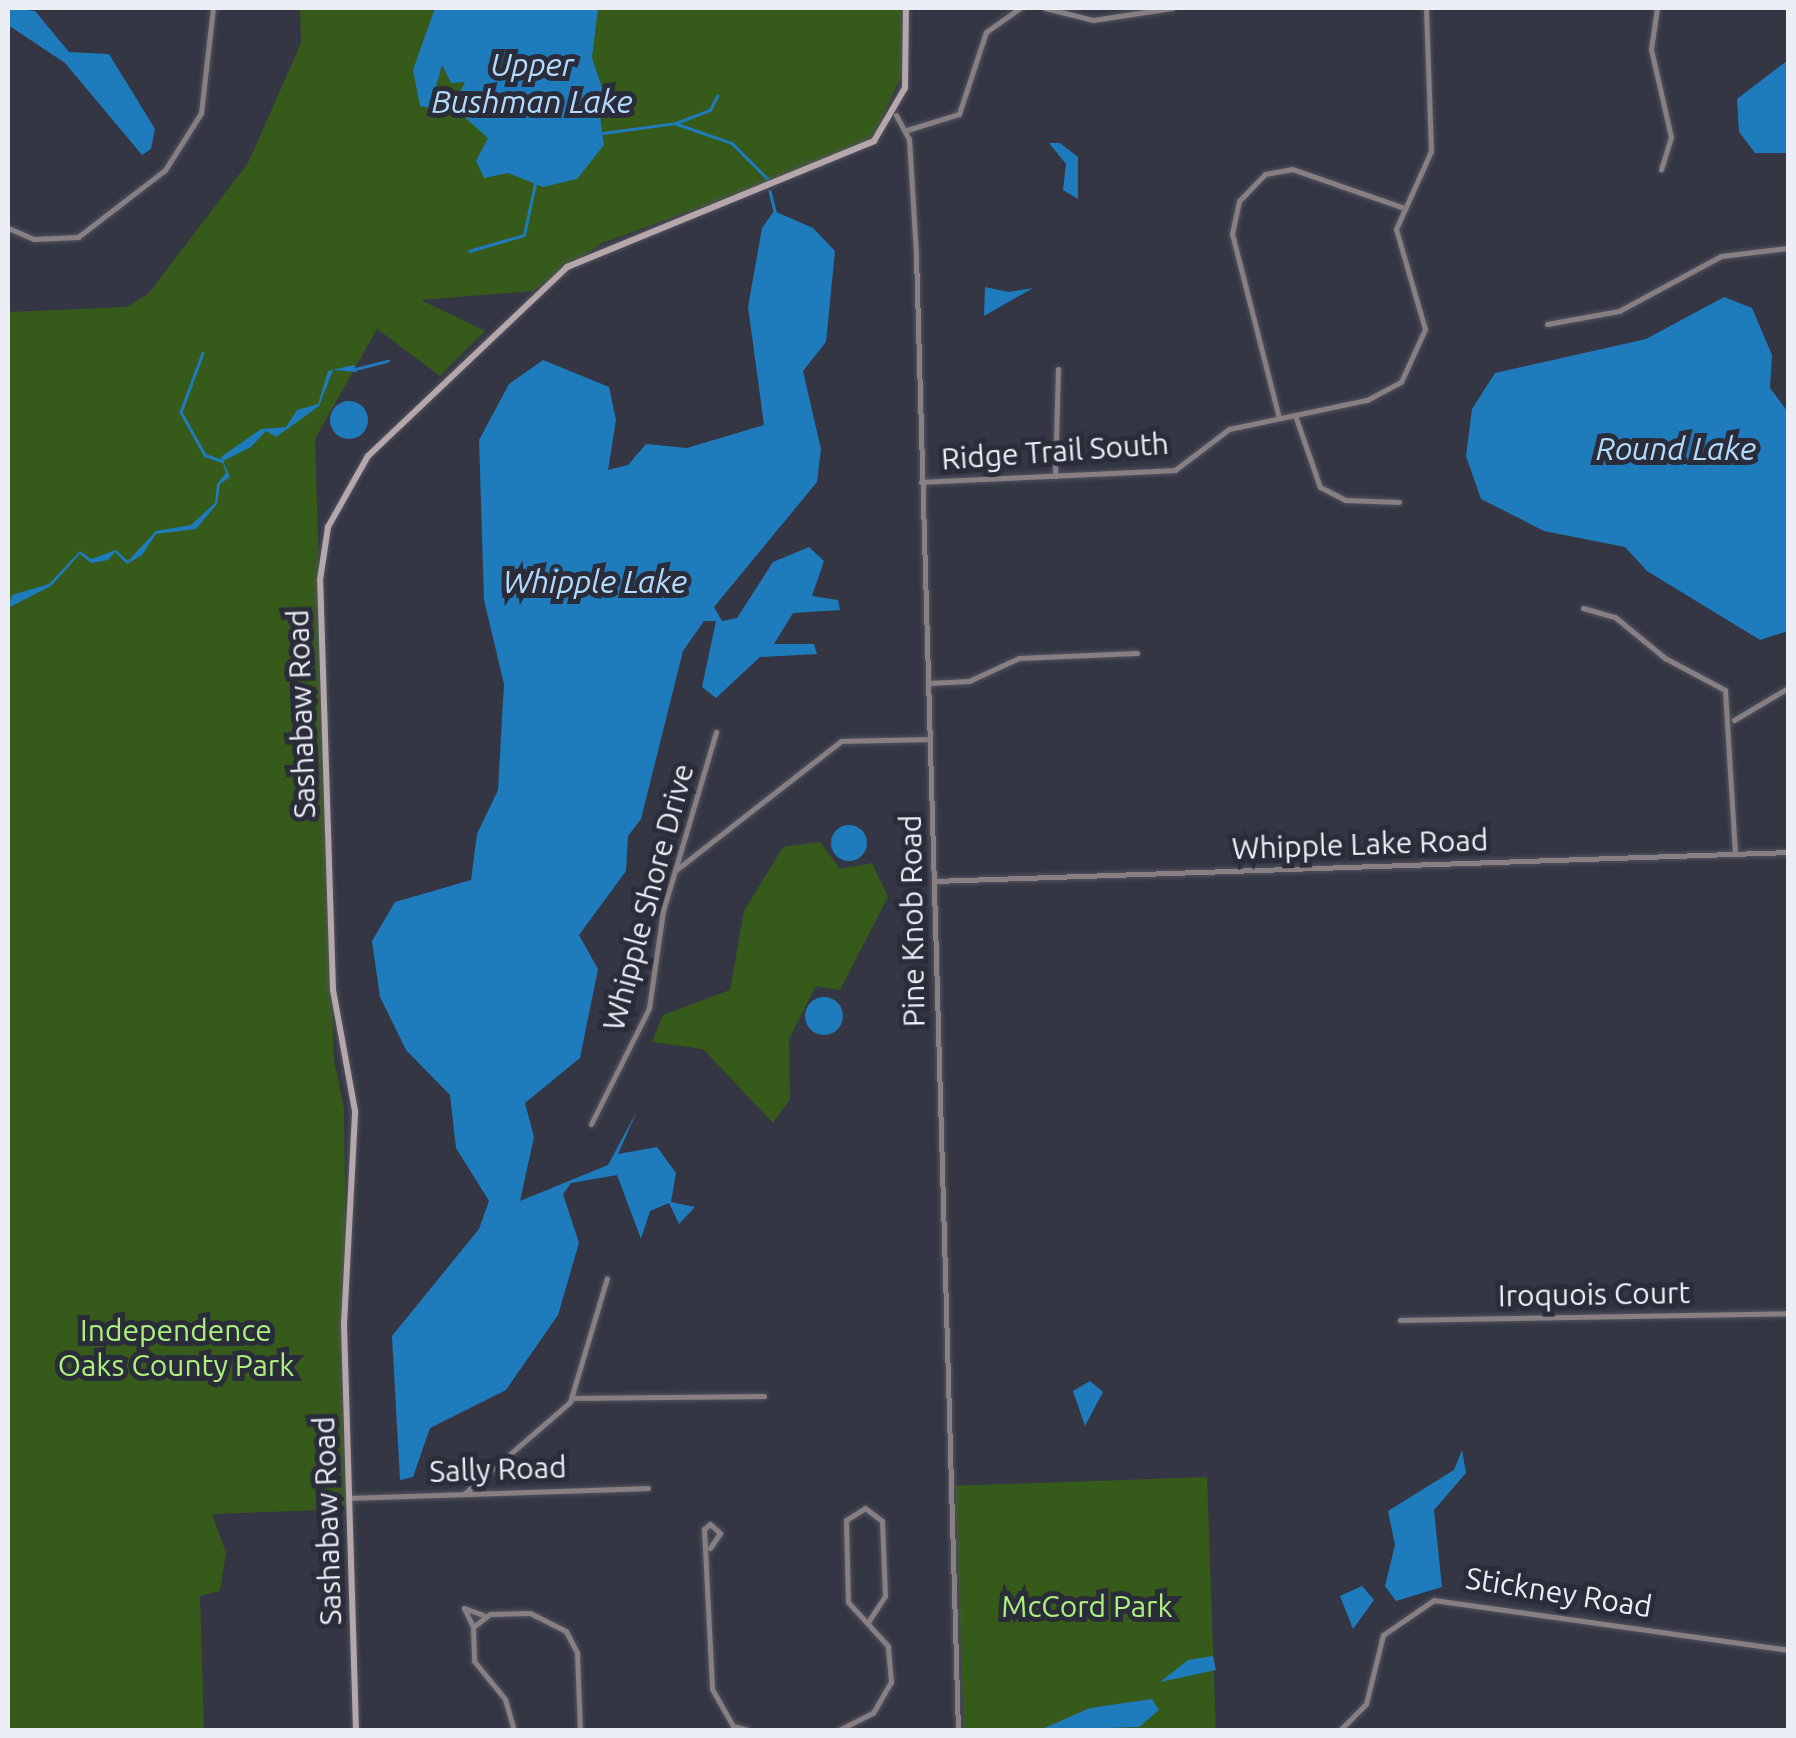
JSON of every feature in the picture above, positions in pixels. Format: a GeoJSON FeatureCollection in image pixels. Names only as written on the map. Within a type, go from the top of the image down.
{"type":"FeatureCollection","features":[{"type":"Feature","properties":{"kind":"main road"},"geometry":{"type":"LineString","coordinates":[[896,115],[907,78],[906,8]]}},
{"type":"Feature","properties":{"kind":"main road","name":"Sashabaw Road"},"geometry":{"type":"LineString","coordinates":[[356,1730],[344,1241],[355,1110],[333,990],[320,580],[334,510],[376,448],[560,272],[613,243],[854,155],[896,115]]}},
{"type":"Feature","properties":{"kind":"street"},"geometry":{"type":"LineString","coordinates":[[8,228],[34,239],[78,237],[165,170],[201,113],[214,8]]}},
{"type":"Feature","properties":{"kind":"street"},"geometry":{"type":"LineString","coordinates":[[896,115],[907,130],[959,114],[986,32],[1020,8]]}},
{"type":"Feature","properties":{"kind":"street"},"geometry":{"type":"LineString","coordinates":[[1045,8],[1093,20],[1172,8]]}},
{"type":"Feature","properties":{"kind":"street"},"geometry":{"type":"LineString","coordinates":[[1279,418],[1232,234],[1242,194],[1265,174],[1292,169],[1402,206],[1431,151],[1426,8]]}},
{"type":"Feature","properties":{"kind":"street"},"geometry":{"type":"LineString","coordinates":[[1656,8],[1651,49],[1671,137],[1661,170]]}},
{"type":"Feature","properties":{"kind":"street","name":"Pine Knob Road"},"geometry":{"type":"LineString","coordinates":[[907,130],[930,738],[958,1730]]}},
{"type":"Feature","properties":{"kind":"street","name":"Ridge Trail South"},"geometry":{"type":"LineString","coordinates":[[921,482],[1175,470],[1228,428],[1382,395],[1414,366],[1425,318],[1399,255],[1402,206]]}},
{"type":"Feature","properties":{"kind":"street"},"geometry":{"type":"LineString","coordinates":[[1547,324],[1620,311],[1709,261],[1741,252],[1788,248]]}},
{"type":"Feature","properties":{"kind":"street"},"geometry":{"type":"LineString","coordinates":[[1055,476],[1058,370]]}},
{"type":"Feature","properties":{"kind":"street"},"geometry":{"type":"LineString","coordinates":[[1295,415],[1320,487],[1344,500],[1400,502]]}},
{"type":"Feature","properties":{"kind":"street"},"geometry":{"type":"LineString","coordinates":[[1583,608],[1614,616],[1676,666],[1720,686],[1734,720],[1735,853]]}},
{"type":"Feature","properties":{"kind":"street"},"geometry":{"type":"LineString","coordinates":[[928,683],[969,681],[1020,658],[1137,653]]}},
{"type":"Feature","properties":{"kind":"street"},"geometry":{"type":"LineString","coordinates":[[1734,720],[1788,688]]}},
{"type":"Feature","properties":{"kind":"street","name":"Whipple Shore Drive"},"geometry":{"type":"LineString","coordinates":[[591,1124],[648,1008],[676,870],[716,732]]}},
{"type":"Feature","properties":{"kind":"street"},"geometry":{"type":"LineString","coordinates":[[676,870],[841,742],[930,738]]}},
{"type":"Feature","properties":{"kind":"street","name":"Whipple Lake Road"},"geometry":{"type":"LineString","coordinates":[[934,881],[1788,852]]}},
{"type":"Feature","properties":{"kind":"street"},"geometry":{"type":"LineString","coordinates":[[465,1493],[573,1398],[606,1278]]}},
{"type":"Feature","properties":{"kind":"street","name":"Iroquois Court"},"geometry":{"type":"LineString","coordinates":[[1400,1320],[1788,1313]]}},
{"type":"Feature","properties":{"kind":"street"},"geometry":{"type":"LineString","coordinates":[[573,1398],[764,1396]]}},
{"type":"Feature","properties":{"kind":"street","name":"Sally Road"},"geometry":{"type":"LineString","coordinates":[[349,1498],[648,1488]]}},
{"type":"Feature","properties":{"kind":"street"},"geometry":{"type":"LineString","coordinates":[[839,1730],[873,1714],[890,1682],[888,1646],[848,1602],[846,1520],[865,1508],[882,1520],[884,1577],[868,1621]]}},
{"type":"Feature","properties":{"kind":"street"},"geometry":{"type":"LineString","coordinates":[[710,1548],[712,1689],[733,1728],[748,1730]]}},
{"type":"Feature","properties":{"kind":"street","name":"Stickney Road"},"geometry":{"type":"LineString","coordinates":[[1340,1730],[1366,1704],[1382,1636],[1434,1600],[1788,1650]]}},
{"type":"Feature","properties":{"kind":"street"},"geometry":{"type":"LineString","coordinates":[[514,1730],[505,1699],[474,1661],[473,1627],[464,1608],[484,1616],[538,1614],[566,1631],[576,1653],[580,1730]]}},
{"type":"Feature","properties":{"kind":"street"},"geometry":{"type":"LineString","coordinates":[[473,1627],[484,1616]]}},
{"type":"Feature","properties":{"kind":"green space","name":"Independence Oaks County Park"},"geometry":{"type":"Polygon","coordinates":[[[300,8],[902,8],[903,72],[874,136],[839,157],[602,243],[533,291],[421,300],[485,331],[440,376],[377,329],[315,439],[334,1060],[344,1108],[349,1509],[212,1514],[226,1553],[220,1591],[200,1596],[204,1730],[8,1730],[8,312],[127,307],[148,294],[248,163],[301,43],[300,8]]]}},
{"type":"Feature","properties":{"kind":"green space"},"geometry":{"type":"Polygon","coordinates":[[[820,842],[840,869],[872,863],[888,897],[840,990],[816,986],[789,1039],[790,1099],[773,1123],[703,1049],[652,1042],[663,1015],[730,990],[744,911],[783,847],[820,842]]]}},
{"type":"Feature","properties":{"kind":"green space","name":"McCord Park"},"geometry":{"type":"Polygon","coordinates":[[[1207,1477],[1216,1730],[964,1730],[955,1486],[1207,1477]]]}},
{"type":"Feature","properties":{"kind":"water"},"geometry":{"type":"Polygon","coordinates":[[[8,8],[35,11],[69,52],[109,54],[155,129],[151,149],[142,155],[65,63],[8,25],[8,8]]]}},
{"type":"Feature","properties":{"kind":"water","name":"Upper Bushman Lake"},"geometry":{"type":"Polygon","coordinates":[[[435,8],[598,8],[592,58],[611,114],[599,110],[604,145],[577,179],[543,187],[508,173],[484,178],[476,161],[488,138],[453,107],[465,82],[451,83],[442,65],[430,108],[420,106],[413,70],[435,8]]]}},
{"type":"Feature","properties":{"kind":"water"},"geometry":{"type":"Polygon","coordinates":[[[1788,60],[1788,153],[1755,153],[1739,132],[1737,99],[1788,60]]]}},
{"type":"Feature","properties":{"kind":"water"},"geometry":{"type":"Polygon","coordinates":[[[1049,143],[1060,143],[1078,157],[1078,199],[1063,190],[1066,164],[1049,143]]]}},
{"type":"Feature","properties":{"kind":"water","name":"Whipple Lake"},"geometry":{"type":"Polygon","coordinates":[[[774,211],[813,228],[835,251],[826,342],[803,371],[821,449],[817,482],[714,607],[722,621],[737,618],[773,562],[809,547],[824,561],[812,596],[838,600],[840,610],[793,613],[774,644],[814,644],[817,654],[760,657],[716,698],[702,687],[716,621],[704,621],[683,651],[641,819],[628,836],[626,871],[579,935],[598,969],[580,1058],[525,1103],[534,1137],[520,1201],[608,1165],[637,1111],[618,1154],[657,1147],[676,1173],[671,1202],[695,1207],[679,1224],[669,1203],[650,1211],[641,1239],[617,1175],[571,1183],[563,1194],[579,1243],[558,1315],[506,1390],[430,1428],[413,1477],[400,1480],[392,1336],[479,1229],[489,1201],[456,1148],[450,1095],[406,1050],[380,997],[372,941],[395,902],[471,880],[477,834],[498,790],[504,684],[484,600],[479,440],[509,384],[543,360],[609,387],[616,420],[608,470],[628,465],[646,444],[687,448],[764,425],[748,307],[762,228],[774,211]]]}},
{"type":"Feature","properties":{"kind":"water"},"geometry":{"type":"Polygon","coordinates":[[[985,287],[1009,292],[1033,288],[984,316],[985,287]]]}},
{"type":"Feature","properties":{"kind":"water","name":"Round Lake"},"geometry":{"type":"Polygon","coordinates":[[[1724,297],[1752,308],[1772,355],[1770,388],[1788,412],[1788,631],[1760,640],[1647,571],[1625,547],[1544,531],[1481,499],[1466,456],[1472,409],[1495,373],[1646,339],[1724,297]]]}},
{"type":"Feature","properties":{"kind":"water"},"geometry":{"type":"Polygon","coordinates":[[[354,365],[357,372],[333,370],[319,406],[276,437],[266,431],[251,447],[223,461],[230,477],[220,484],[217,504],[196,529],[156,534],[142,555],[127,564],[115,552],[108,560],[91,563],[80,554],[51,586],[8,608],[12,595],[49,584],[80,551],[91,559],[116,550],[128,561],[156,531],[191,525],[215,503],[217,484],[226,473],[221,457],[261,429],[286,427],[297,410],[318,404],[328,371],[354,365]]]}},
{"type":"Feature","properties":{"kind":"water"},"geometry":{"type":"Polygon","coordinates":[[[349,401],[362,407],[368,420],[362,433],[349,439],[336,433],[330,420],[336,407],[349,401]]]}},
{"type":"Feature","properties":{"kind":"water"},"geometry":{"type":"Polygon","coordinates":[[[849,825],[861,831],[867,843],[861,855],[849,861],[837,855],[831,843],[837,831],[849,825]]]}},
{"type":"Feature","properties":{"kind":"water"},"geometry":{"type":"Polygon","coordinates":[[[824,997],[837,1003],[843,1016],[837,1029],[824,1035],[811,1029],[805,1016],[811,1003],[824,997]]]}},
{"type":"Feature","properties":{"kind":"water"},"geometry":{"type":"Polygon","coordinates":[[[1090,1381],[1103,1392],[1085,1426],[1073,1391],[1090,1381]]]}},
{"type":"Feature","properties":{"kind":"water"},"geometry":{"type":"Polygon","coordinates":[[[1462,1450],[1466,1473],[1434,1510],[1442,1587],[1396,1601],[1385,1586],[1395,1545],[1388,1511],[1454,1470],[1462,1450]]]}},
{"type":"Feature","properties":{"kind":"water"},"geometry":{"type":"Polygon","coordinates":[[[1362,1586],[1374,1600],[1353,1629],[1340,1596],[1362,1586]]]}},
{"type":"Feature","properties":{"kind":"water"},"geometry":{"type":"Polygon","coordinates":[[[1213,1656],[1216,1670],[1160,1682],[1188,1660],[1213,1656]]]}},
{"type":"Feature","properties":{"kind":"water"},"geometry":{"type":"Polygon","coordinates":[[[1152,1699],[1159,1710],[1139,1727],[1040,1730],[1090,1708],[1152,1699]]]}},
{"type":"Feature","properties":{"kind":"waterway"},"geometry":{"type":"LineString","coordinates":[[603,133],[676,123],[710,110],[717,96]]}},
{"type":"Feature","properties":{"kind":"waterway"},"geometry":{"type":"LineString","coordinates":[[677,124],[732,143],[768,179]]}},
{"type":"Feature","properties":{"kind":"waterway"},"geometry":{"type":"LineString","coordinates":[[469,251],[524,235],[535,184]]}},
{"type":"Feature","properties":{"kind":"waterway"},"geometry":{"type":"LineString","coordinates":[[770,191],[775,211]]}},
{"type":"Feature","properties":{"kind":"waterway"},"geometry":{"type":"LineString","coordinates":[[203,353],[181,412],[205,455],[222,461]]}},
{"type":"Feature","properties":{"kind":"waterway"},"geometry":{"type":"LineString","coordinates":[[355,369],[388,361]]}}]}
